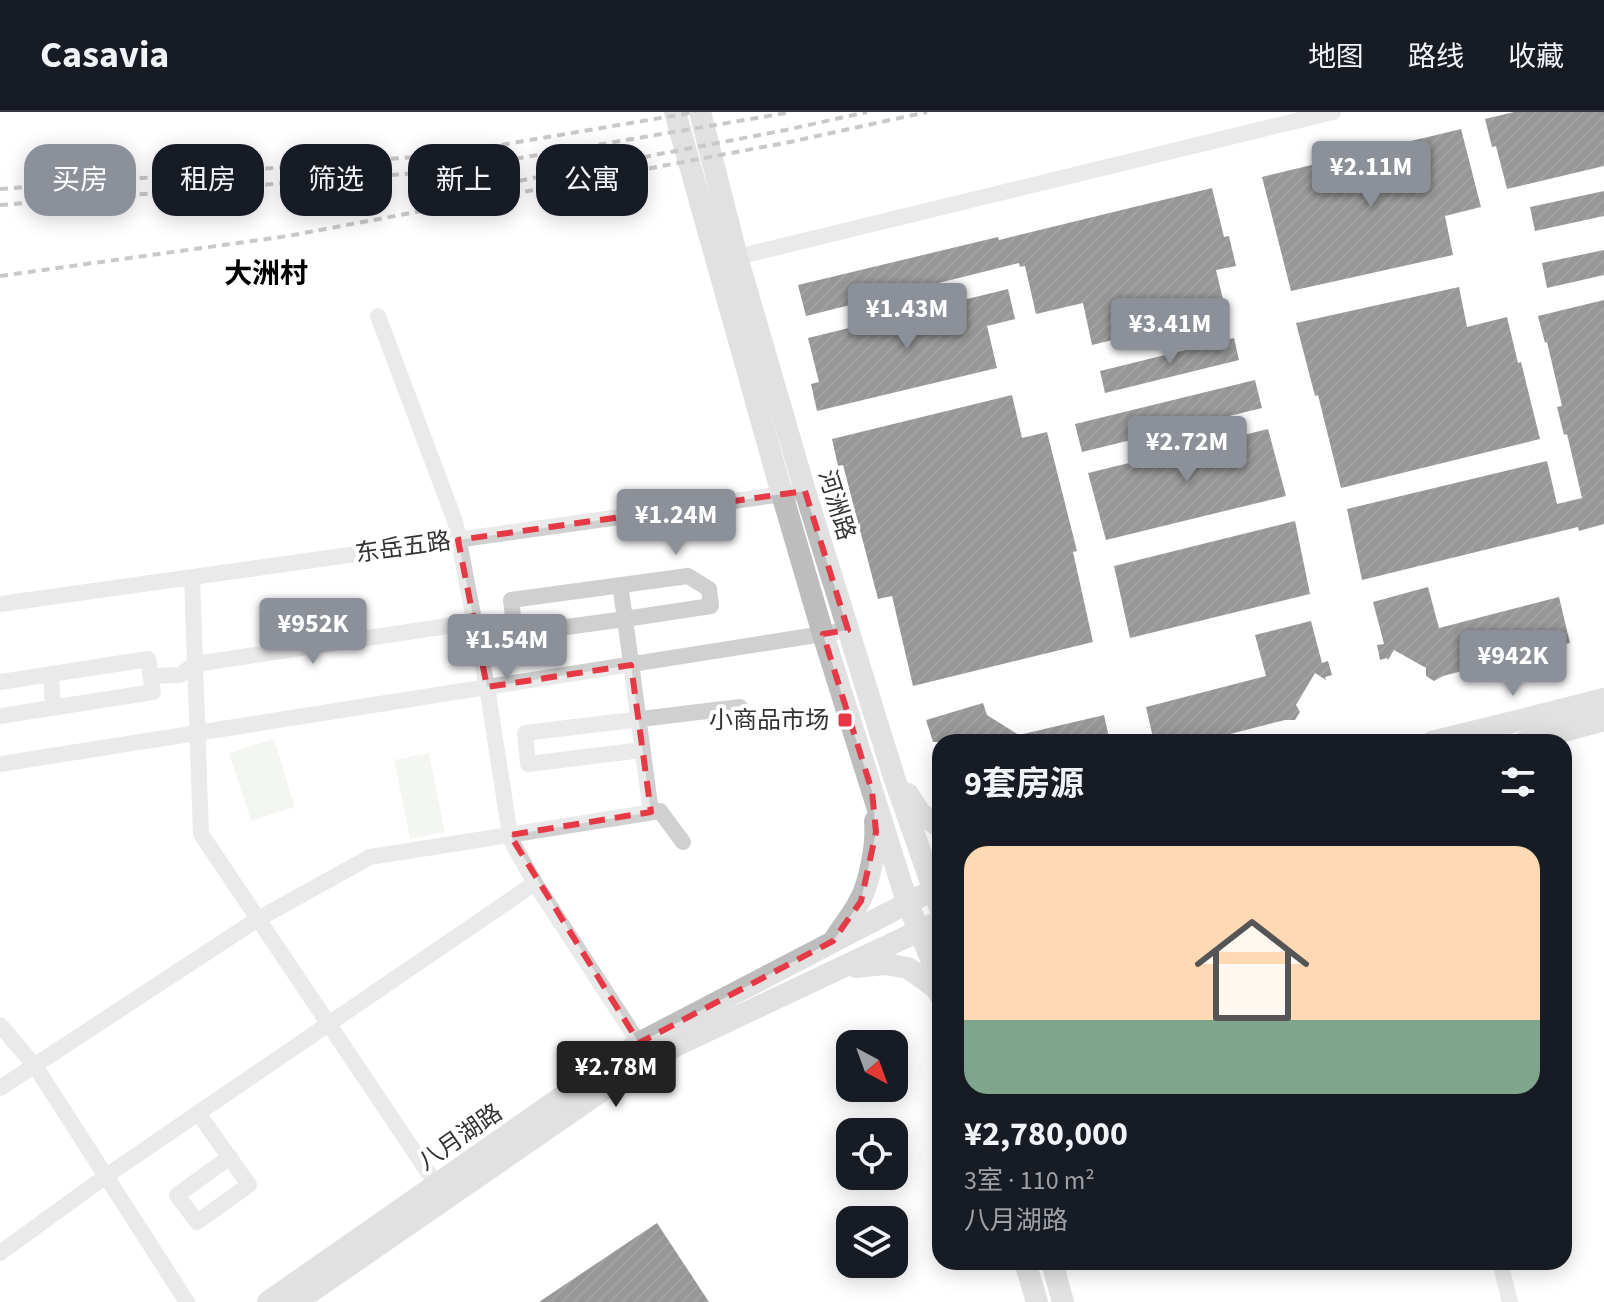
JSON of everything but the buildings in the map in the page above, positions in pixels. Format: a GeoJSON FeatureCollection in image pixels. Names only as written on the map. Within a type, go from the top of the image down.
{"type":"FeatureCollection","features":[{"type":"Feature","properties":{"kind":"main road"},"geometry":{"type":"LineString","coordinates":[[675,112],[823,634],[907,902],[932,961]]}},
{"type":"Feature","properties":{"kind":"main road","name":"河洲路"},"geometry":{"type":"LineString","coordinates":[[700,112],[737,257],[805,491],[891,767],[932,879]]}},
{"type":"Feature","properties":{"kind":"main road"},"geometry":{"type":"LineString","coordinates":[[1464,734],[1604,699]]}},
{"type":"Feature","properties":{"kind":"main road"},"geometry":{"type":"LineString","coordinates":[[1553,734],[1604,720]]}},
{"type":"Feature","properties":{"kind":"main road"},"geometry":{"type":"LineString","coordinates":[[891,767],[920,813],[932,821]]}},
{"type":"Feature","properties":{"kind":"main road"},"geometry":{"type":"LineString","coordinates":[[833,941],[861,901],[873,860],[876,832],[872,791]]}},
{"type":"Feature","properties":{"kind":"main road","name":"八月湖路"},"geometry":{"type":"LineString","coordinates":[[268,1302],[639,1043],[907,902],[932,896]]}},
{"type":"Feature","properties":{"kind":"main road","name":"八月湖路"},"geometry":{"type":"LineString","coordinates":[[296,1302],[648,1059],[932,925]]}},
{"type":"Feature","properties":{"kind":"main road"},"geometry":{"type":"LineString","coordinates":[[835,970],[885,964],[908,968],[932,985]]}},
{"type":"Feature","properties":{"kind":"main road"},"geometry":{"type":"LineString","coordinates":[[1027,1270],[1037,1302]]}},
{"type":"Feature","properties":{"kind":"main road"},"geometry":{"type":"LineString","coordinates":[[1054,1270],[1063,1302]]}},
{"type":"Feature","properties":{"kind":"street"},"geometry":{"type":"LineString","coordinates":[[737,257],[1333,112]]}},
{"type":"Feature","properties":{"kind":"street"},"geometry":{"type":"LineString","coordinates":[[378,316],[455,521],[487,687],[510,835],[535,883],[639,1043]]}},
{"type":"Feature","properties":{"kind":"street","name":"东岳五路"},"geometry":{"type":"LineString","coordinates":[[0,604],[805,491]]}},
{"type":"Feature","properties":{"kind":"street"},"geometry":{"type":"LineString","coordinates":[[688,576],[709,589],[711,606],[625,619],[515,634],[511,600],[688,576]]}},
{"type":"Feature","properties":{"kind":"street"},"geometry":{"type":"LineString","coordinates":[[192,577],[201,834],[436,1184]]}},
{"type":"Feature","properties":{"kind":"street"},"geometry":{"type":"LineString","coordinates":[[620,585],[651,812]]}},
{"type":"Feature","properties":{"kind":"street"},"geometry":{"type":"LineString","coordinates":[[151,676],[180,675],[195,664],[474,622]]}},
{"type":"Feature","properties":{"kind":"street"},"geometry":{"type":"LineString","coordinates":[[0,764],[848,630]]}},
{"type":"Feature","properties":{"kind":"street"},"geometry":{"type":"LineString","coordinates":[[0,682],[148,659],[153,692],[0,716]]}},
{"type":"Feature","properties":{"kind":"street"},"geometry":{"type":"LineString","coordinates":[[51,674],[53,708]]}},
{"type":"Feature","properties":{"kind":"street"},"geometry":{"type":"LineString","coordinates":[[642,750],[528,764],[525,733],[740,707]]}},
{"type":"Feature","properties":{"kind":"street"},"geometry":{"type":"LineString","coordinates":[[0,1088],[258,919],[370,857],[660,811],[683,842]]}},
{"type":"Feature","properties":{"kind":"street"},"geometry":{"type":"LineString","coordinates":[[0,1253],[106,1176],[535,883]]}},
{"type":"Feature","properties":{"kind":"street"},"geometry":{"type":"LineString","coordinates":[[0,1025],[35,1066],[187,1302]]}},
{"type":"Feature","properties":{"kind":"street"},"geometry":{"type":"LineString","coordinates":[[198,1113],[230,1157]]}},
{"type":"Feature","properties":{"kind":"street"},"geometry":{"type":"LineString","coordinates":[[1502,1270],[1510,1302]]}},
{"type":"Feature","properties":{"kind":"highlighted area"},"geometry":{"type":"Polygon","coordinates":[[[805,491],[848,630],[823,634],[872,791],[876,832],[861,901],[833,941],[639,1043],[510,835],[651,812],[631,665],[487,687],[458,540],[805,491]]]}},
{"type":"Feature","properties":{"kind":"shaded area"},"geometry":{"type":"Polygon","coordinates":[[[274,739],[295,807],[251,821],[229,753],[274,739]]]}},
{"type":"Feature","properties":{"kind":"shaded area"},"geometry":{"type":"Polygon","coordinates":[[[429,753],[445,832],[410,839],[394,760],[429,753]]]}},
{"type":"Feature","properties":{"kind":"railway"},"geometry":{"type":"LineString","coordinates":[[0,189],[441,155],[696,112]]}},
{"type":"Feature","properties":{"kind":"railway"},"geometry":{"type":"LineString","coordinates":[[0,205],[443,171],[792,112]]}},
{"type":"Feature","properties":{"kind":"railway"},"geometry":{"type":"LineString","coordinates":[[520,181],[867,112]]}},
{"type":"Feature","properties":{"kind":"railway"},"geometry":{"type":"LineString","coordinates":[[0,276],[288,236],[790,142],[927,112]]}},
{"type":"Feature","properties":{"kind":"place","name":"小商品市场"},"geometry":{"type":"Point","coordinates":[845,720]}},
{"type":"Feature","properties":{"kind":"district","name":"大洲村"},"geometry":{"type":"Point","coordinates":[266,273]}}]}
